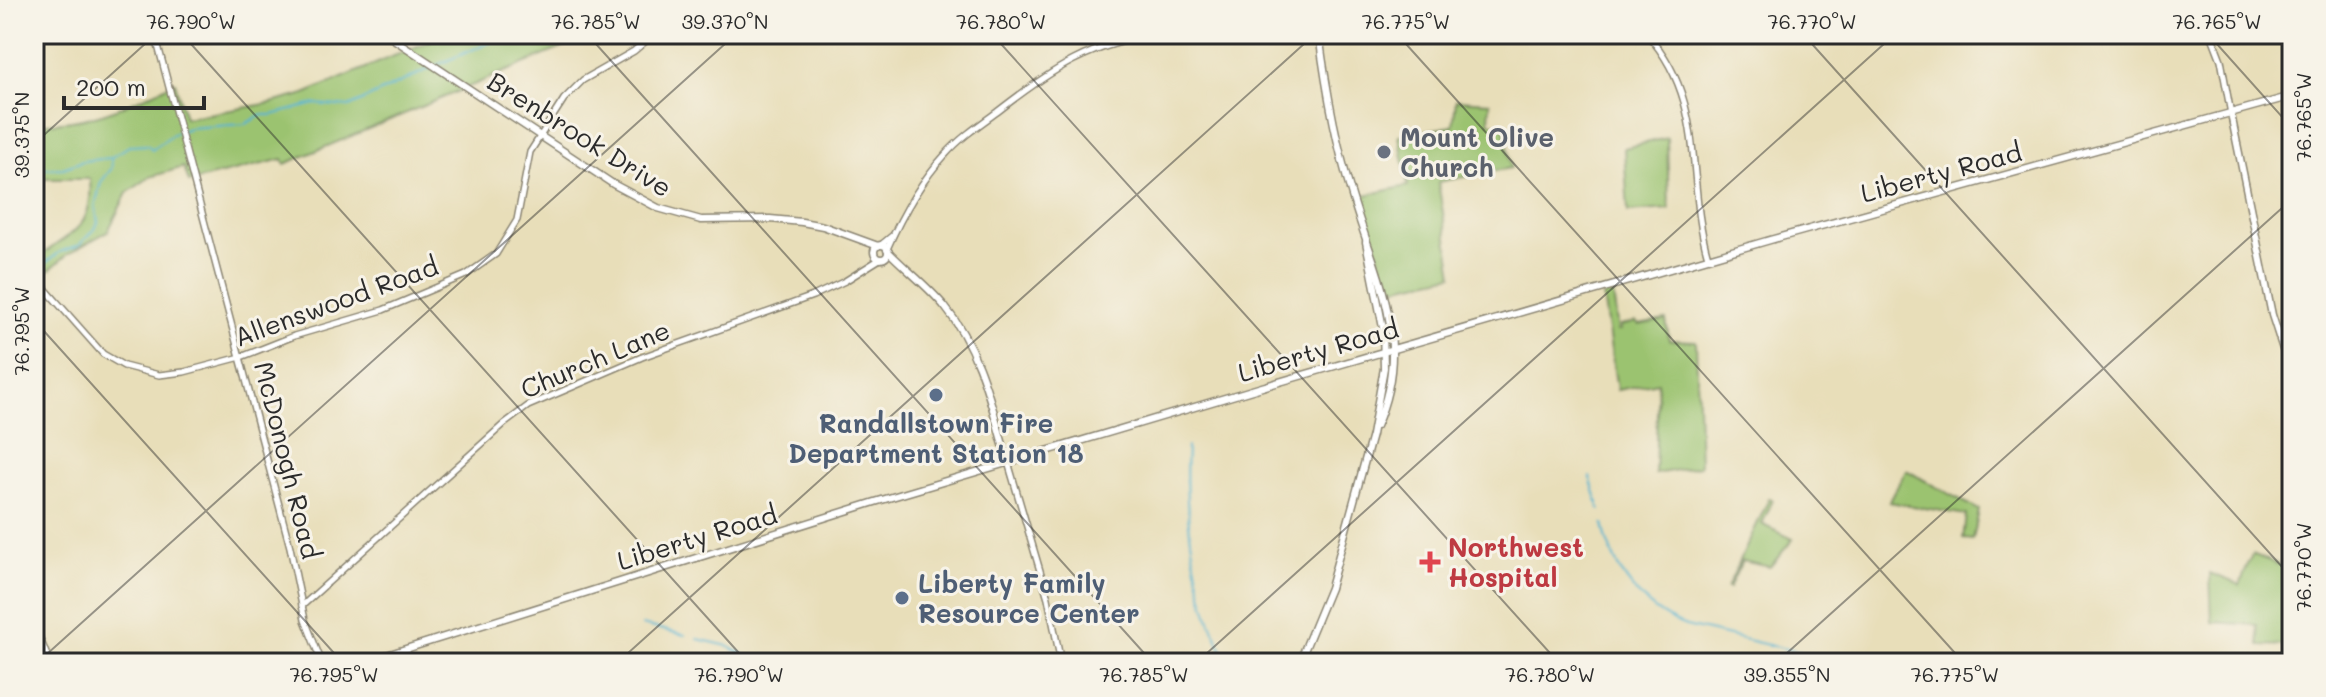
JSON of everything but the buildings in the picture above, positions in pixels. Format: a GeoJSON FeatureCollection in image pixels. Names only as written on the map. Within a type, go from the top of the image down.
{"type":"FeatureCollection","features":[{"type":"Feature","properties":{"kind":"main road","name":"Brenbrook Drive"},"geometry":{"type":"LineString","coordinates":[[386,34],[629,194],[674,214],[718,221],[770,219],[823,226],[861,241],[898,262],[940,300],[965,338],[980,370],[1008,462]]}},
{"type":"Feature","properties":{"kind":"main road"},"geometry":{"type":"LineString","coordinates":[[1299,663],[1330,588],[1372,435],[1388,395],[1393,349],[1386,298],[1342,160],[1319,34]]}},
{"type":"Feature","properties":{"kind":"main road","name":"Liberty Road"},"geometry":{"type":"LineString","coordinates":[[361,663],[1008,462],[1708,257],[2292,96]]}},
{"type":"Feature","properties":{"kind":"main road"},"geometry":{"type":"LineString","coordinates":[[2231,114],[2272,315],[2283,349],[2292,365]]}},
{"type":"Feature","properties":{"kind":"main road"},"geometry":{"type":"LineString","coordinates":[[1366,242],[1380,309],[1384,352],[1372,435]]}},
{"type":"Feature","properties":{"kind":"street","name":"McDonogh Road"},"geometry":{"type":"LineString","coordinates":[[155,34],[293,556],[306,626],[322,663]]}},
{"type":"Feature","properties":{"kind":"street","name":"Allenswood Road"},"geometry":{"type":"LineString","coordinates":[[34,276],[95,347],[124,366],[148,374],[171,374],[241,357],[294,336],[383,310],[466,275],[489,261],[504,245],[517,220],[527,160],[539,135],[576,85],[634,51],[654,34]]}},
{"type":"Feature","properties":{"kind":"street","name":"Church Lane"},"geometry":{"type":"LineString","coordinates":[[302,606],[528,406],[642,357],[813,296],[845,281],[865,268],[881,252],[946,153],[1024,91],[1062,65],[1093,51],[1123,40],[1162,34]]}},
{"type":"Feature","properties":{"kind":"street"},"geometry":{"type":"LineString","coordinates":[[1647,34],[1670,65],[1681,92],[1694,146],[1700,226],[1708,257]]}},
{"type":"Feature","properties":{"kind":"street"},"geometry":{"type":"LineString","coordinates":[[2211,34],[2222,65],[2231,114]]}},
{"type":"Feature","properties":{"kind":"street","name":"Brenbrook Drive"},"geometry":{"type":"LineString","coordinates":[[1008,462],[1048,598],[1061,663]]}},
{"type":"Feature","properties":{"kind":"street"},"geometry":{"type":"LineString","coordinates":[[34,624],[50,663]]}},
{"type":"Feature","properties":{"kind":"green space"},"geometry":{"type":"Polygon","coordinates":[[[446,34],[595,34],[285,164],[283,159],[189,182],[184,167],[150,177],[127,193],[108,231],[68,254],[34,283],[34,262],[83,221],[88,210],[90,179],[34,179],[34,123],[90,117],[175,82],[185,118],[271,103],[302,95],[446,34]]]}},
{"type":"Feature","properties":{"kind":"green space"},"geometry":{"type":"Polygon","coordinates":[[[1456,100],[1490,102],[1489,122],[1504,126],[1511,168],[1438,182],[1453,275],[1389,289],[1360,196],[1408,186],[1399,135],[1453,126],[1456,100]]]}},
{"type":"Feature","properties":{"kind":"green space"},"geometry":{"type":"Polygon","coordinates":[[[1667,138],[1669,209],[1628,212],[1624,148],[1667,138]]]}},
{"type":"Feature","properties":{"kind":"green space"},"geometry":{"type":"Polygon","coordinates":[[[1613,294],[1618,331],[1621,330],[1620,326],[1636,322],[1639,325],[1666,320],[1669,340],[1696,341],[1700,466],[1655,474],[1658,382],[1617,390],[1603,297],[1613,294]]]}},
{"type":"Feature","properties":{"kind":"green space"},"geometry":{"type":"Polygon","coordinates":[[[1906,470],[1979,510],[1973,540],[1963,539],[1966,515],[1889,502],[1906,470]]]}},
{"type":"Feature","properties":{"kind":"green space"},"geometry":{"type":"Polygon","coordinates":[[[1769,499],[1773,500],[1762,524],[1793,539],[1770,567],[1742,561],[1727,588],[1769,499]]]}},
{"type":"Feature","properties":{"kind":"green space"},"geometry":{"type":"Polygon","coordinates":[[[2252,554],[2292,570],[2292,646],[2259,645],[2257,625],[2212,622],[2210,573],[2240,585],[2252,554]]]}},
{"type":"Feature","properties":{"kind":"waterway"},"geometry":{"type":"LineString","coordinates":[[437,65],[509,34]]}},
{"type":"Feature","properties":{"kind":"waterway"},"geometry":{"type":"LineString","coordinates":[[572,46],[577,34]]}},
{"type":"Feature","properties":{"kind":"waterway"},"geometry":{"type":"LineString","coordinates":[[34,169],[63,168],[83,161],[110,158],[129,146],[148,145],[152,150],[173,134],[189,128],[245,124],[262,115],[315,104],[349,107],[431,68]]}},
{"type":"Feature","properties":{"kind":"waterway"},"geometry":{"type":"LineString","coordinates":[[39,268],[60,252],[79,245],[95,229],[98,222],[95,206],[101,182],[112,168],[111,158]]}},
{"type":"Feature","properties":{"kind":"waterway"},"geometry":{"type":"LineString","coordinates":[[1187,447],[1188,509],[1193,550],[1207,611],[1227,663]]}},
{"type":"Feature","properties":{"kind":"waterway"},"geometry":{"type":"LineString","coordinates":[[1590,477],[1600,510]]}},
{"type":"Feature","properties":{"kind":"waterway"},"geometry":{"type":"LineString","coordinates":[[1603,524],[1621,572],[1642,599],[1670,619],[1686,626],[1847,663]]}},
{"type":"Feature","properties":{"kind":"waterway"},"geometry":{"type":"LineString","coordinates":[[642,625],[685,635]]}},
{"type":"Feature","properties":{"kind":"waterway"},"geometry":{"type":"LineString","coordinates":[[698,639],[728,646],[758,663]]}},
{"type":"Feature","properties":{"kind":"place","name":"Mount Olive Church"},"geometry":{"type":"Point","coordinates":[1384,152]}},
{"type":"Feature","properties":{"kind":"place","name":"Randallstown Fire Department Station 18"},"geometry":{"type":"Point","coordinates":[936,395]}},
{"type":"Feature","properties":{"kind":"place","name":"Northwest Hospital"},"geometry":{"type":"Point","coordinates":[1430,562]}},
{"type":"Feature","properties":{"kind":"place","name":"Liberty Family Resource Center"},"geometry":{"type":"Point","coordinates":[902,598]}}]}
